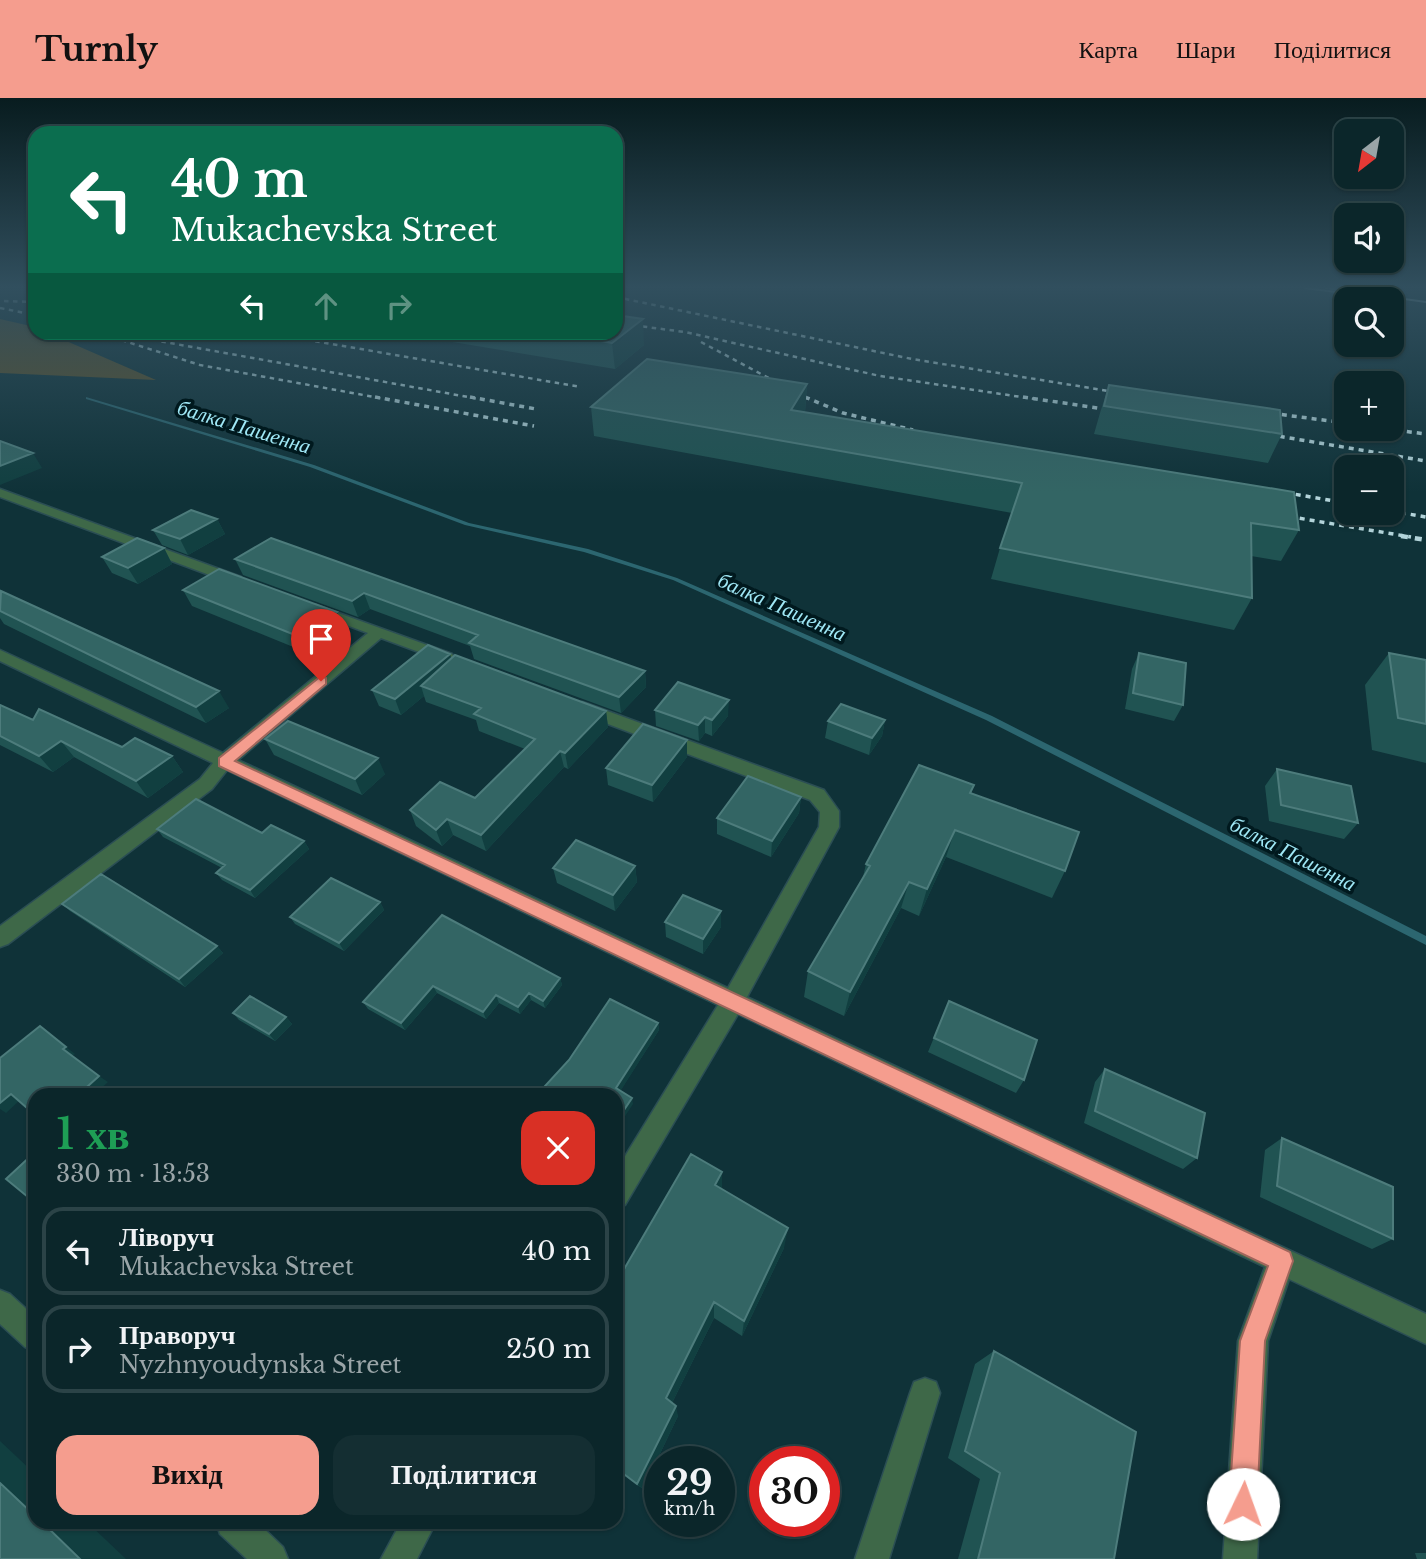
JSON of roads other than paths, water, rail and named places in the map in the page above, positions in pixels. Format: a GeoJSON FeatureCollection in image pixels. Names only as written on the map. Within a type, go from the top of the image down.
{"type":"FeatureCollection","features":[{"type":"Feature","properties":{"kind":"street"},"geometry":{"type":"LineString","coordinates":[[0,494],[252,586]]}},
{"type":"Feature","properties":{"kind":"street"},"geometry":{"type":"LineString","coordinates":[[303,604],[456,661]]}},
{"type":"Feature","properties":{"kind":"street"},"geometry":{"type":"LineString","coordinates":[[0,938],[206,784],[224,762],[379,632]]}},
{"type":"Feature","properties":{"kind":"street"},"geometry":{"type":"LineString","coordinates":[[0,656],[1426,1329]]}},
{"type":"Feature","properties":{"kind":"street"},"geometry":{"type":"LineString","coordinates":[[572,704],[817,795],[830,811],[829,827],[732,1003],[623,1184]]}},
{"type":"Feature","properties":{"kind":"street"},"geometry":{"type":"LineString","coordinates":[[1240,1559],[1253,1341],[1281,1261]]}},
{"type":"Feature","properties":{"kind":"street"},"geometry":{"type":"LineString","coordinates":[[0,1304],[28,1330]]}},
{"type":"Feature","properties":{"kind":"street"},"geometry":{"type":"LineString","coordinates":[[872,1559],[925,1393]]}},
{"type":"Feature","properties":{"kind":"street"},"geometry":{"type":"LineString","coordinates":[[239,1529],[271,1559]]}},
{"type":"Feature","properties":{"kind":"street"},"geometry":{"type":"LineString","coordinates":[[398,1559],[416,1529]]}},
{"type":"Feature","properties":{"kind":"waterway","name":"балка Пашенна"},"geometry":{"type":"LineString","coordinates":[[88,398],[312,466],[467,524],[586,550],[675,579],[989,718],[1426,941]]}},
{"type":"Feature","properties":{"kind":"railway"},"geometry":{"type":"LineString","coordinates":[[172,356],[200,365],[385,399]]}},
{"type":"Feature","properties":{"kind":"railway"},"geometry":{"type":"LineString","coordinates":[[243,356],[479,399]]}},
{"type":"Feature","properties":{"kind":"railway"},"geometry":{"type":"LineString","coordinates":[[402,356],[581,387]]}},
{"type":"Feature","properties":{"kind":"railway"},"geometry":{"type":"LineString","coordinates":[[728,356],[808,399]]}},
{"type":"Feature","properties":{"kind":"railway"},"geometry":{"type":"LineString","coordinates":[[792,356],[880,376],[1035,399]]}},
{"type":"Feature","properties":{"kind":"railway"},"geometry":{"type":"LineString","coordinates":[[899,356],[1127,394]]}},
{"type":"Feature","properties":{"kind":"railway"},"geometry":{"type":"LineString","coordinates":[[375,397],[534,426]]}},
{"type":"Feature","properties":{"kind":"railway"},"geometry":{"type":"LineString","coordinates":[[470,397],[536,409]]}},
{"type":"Feature","properties":{"kind":"railway"},"geometry":{"type":"LineString","coordinates":[[805,397],[843,413],[913,430]]}},
{"type":"Feature","properties":{"kind":"railway"},"geometry":{"type":"LineString","coordinates":[[1023,397],[1118,411]]}},
{"type":"Feature","properties":{"kind":"railway"},"geometry":{"type":"LineString","coordinates":[[1262,412],[1334,421]]}},
{"type":"Feature","properties":{"kind":"railway"},"geometry":{"type":"LineString","coordinates":[[1404,431],[1426,434]]}},
{"type":"Feature","properties":{"kind":"railway"},"geometry":{"type":"LineString","coordinates":[[1260,433],[1426,461]]}},
{"type":"Feature","properties":{"kind":"railway"},"geometry":{"type":"LineString","coordinates":[[1276,491],[1334,501]]}},
{"type":"Feature","properties":{"kind":"railway"},"geometry":{"type":"LineString","coordinates":[[1404,513],[1426,517]]}},
{"type":"Feature","properties":{"kind":"railway"},"geometry":{"type":"LineString","coordinates":[[1280,515],[1411,537]]}},
{"type":"Feature","properties":{"kind":"railway"},"geometry":{"type":"LineString","coordinates":[[1401,536],[1426,540]]}}]}
